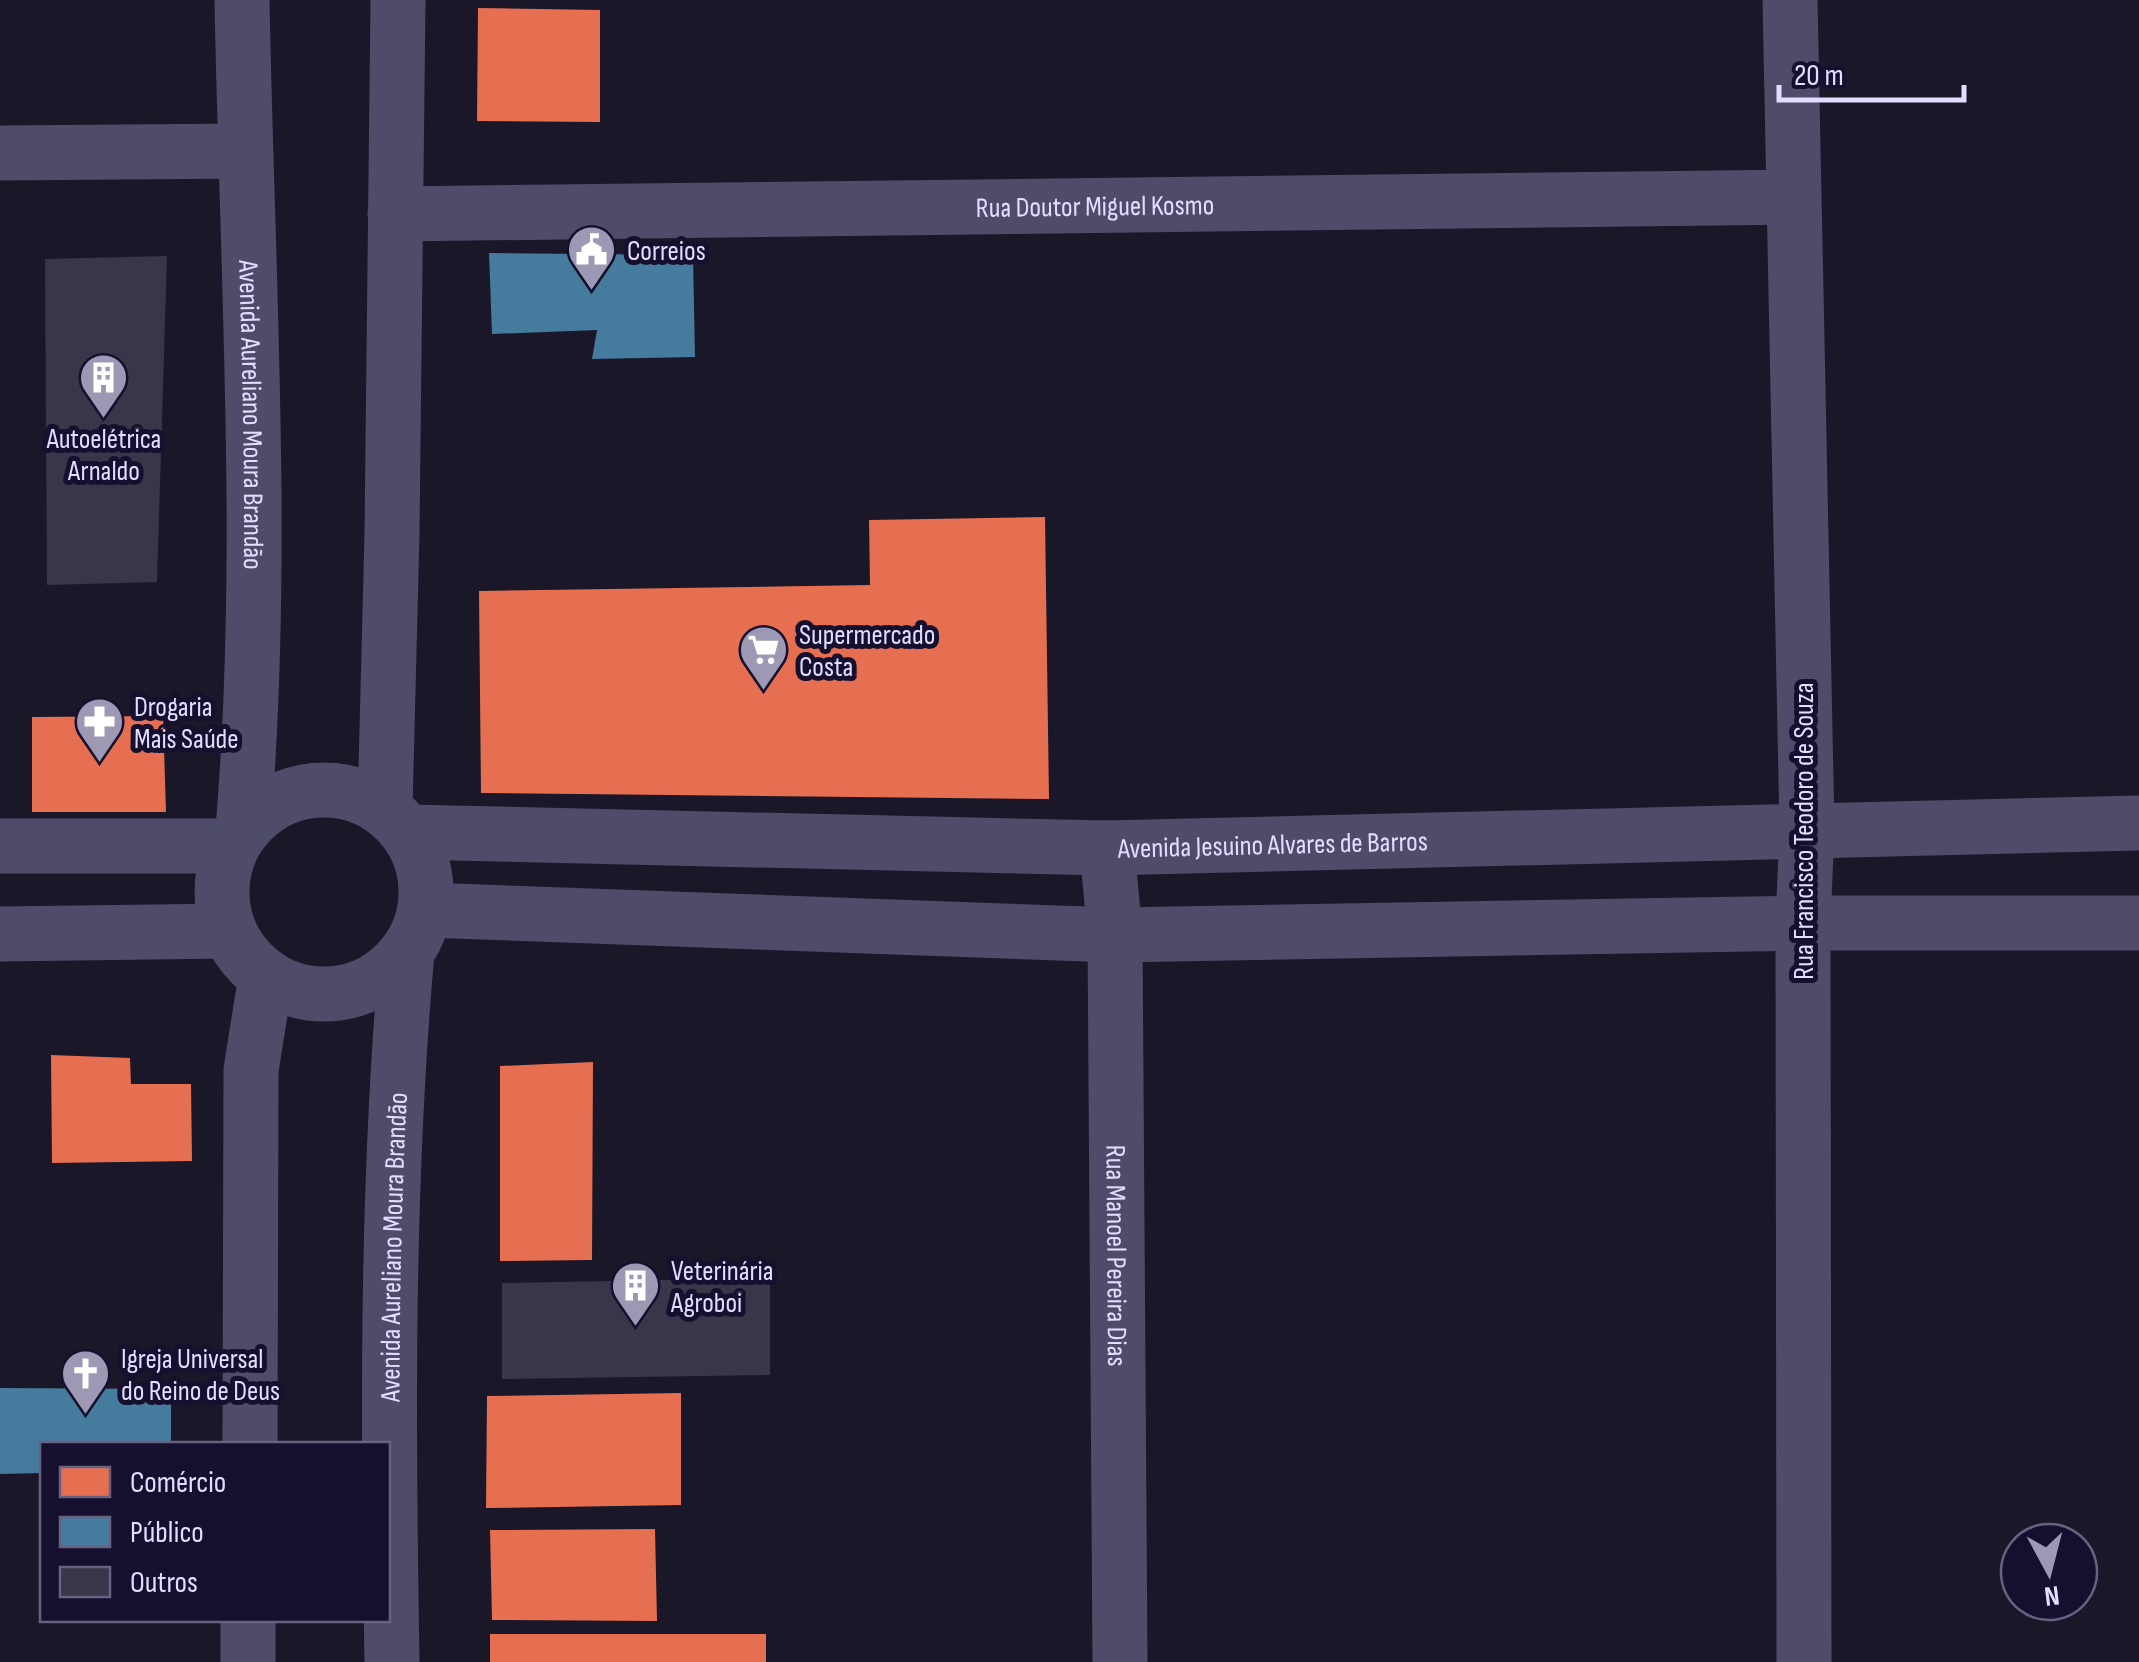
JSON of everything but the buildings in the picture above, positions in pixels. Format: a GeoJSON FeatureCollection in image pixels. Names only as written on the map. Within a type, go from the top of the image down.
{"type":"FeatureCollection","features":[{"type":"Feature","properties":{"kind":"street","name":"Avenida Aureliano Moura Brandão"},"geometry":{"type":"LineString","coordinates":[[229,931],[222,902],[223,874],[238,837],[250,704],[253,486],[242,0]]}},
{"type":"Feature","properties":{"kind":"street","name":"Avenida Aureliano Moura Brandão"},"geometry":{"type":"LineString","coordinates":[[389,1442],[398,1052],[427,884],[420,856],[396,821],[392,533],[398,0]]}},
{"type":"Feature","properties":{"kind":"street","name":"Rua Francisco Teodoro de Souza"},"geometry":{"type":"LineString","coordinates":[[1790,0],[1807,829],[1803,923],[1804,1662]]}},
{"type":"Feature","properties":{"kind":"street"},"geometry":{"type":"LineString","coordinates":[[0,153],[245,152]]}},
{"type":"Feature","properties":{"kind":"street","name":"Rua Doutor Miguel Kosmo"},"geometry":{"type":"LineString","coordinates":[[395,214],[1792,197]]}},
{"type":"Feature","properties":{"kind":"street"},"geometry":{"type":"LineString","coordinates":[[0,846],[238,837],[266,808],[295,794],[326,790],[357,796],[396,821]]}},
{"type":"Feature","properties":{"kind":"street","name":"Avenida Jesuino Alvares de Barros"},"geometry":{"type":"LineString","coordinates":[[396,821],[1107,848],[2139,823]]}},
{"type":"Feature","properties":{"kind":"street","name":"Rua Manoel Pereira Dias"},"geometry":{"type":"LineString","coordinates":[[1107,848],[1115,934],[1120,1662]]}},
{"type":"Feature","properties":{"kind":"street"},"geometry":{"type":"LineString","coordinates":[[0,934],[229,931],[244,956],[266,976],[290,989],[315,994],[367,985],[389,971],[416,931],[1115,934],[1803,923],[2139,923]]}},
{"type":"Feature","properties":{"kind":"street"},"geometry":{"type":"LineString","coordinates":[[250,1442],[251,1070],[266,976]]}},
{"type":"Feature","properties":{"kind":"street","name":"Avenida Aureliano Moura Brandão"},"geometry":{"type":"LineString","coordinates":[[390,1525],[392,1662]]}},
{"type":"Feature","properties":{"kind":"street"},"geometry":{"type":"LineString","coordinates":[[248,1622],[248,1662]]}},
{"type":"Feature","properties":{"kind":"place","name":"Correios"},"geometry":{"type":"Point","coordinates":[592,292]}},
{"type":"Feature","properties":{"kind":"place","name":"Autoelétrica Arnaldo"},"geometry":{"type":"Point","coordinates":[104,420]}},
{"type":"Feature","properties":{"kind":"place","name":"Supermercado Costa"},"geometry":{"type":"Point","coordinates":[764,692]}},
{"type":"Feature","properties":{"kind":"place","name":"Drogaria Mais Saúde"},"geometry":{"type":"Point","coordinates":[99,764]}},
{"type":"Feature","properties":{"kind":"place","name":"Veterinária Agroboi"},"geometry":{"type":"Point","coordinates":[636,1328]}},
{"type":"Feature","properties":{"kind":"place","name":"Igreja Universal do Reino de Deus"},"geometry":{"type":"Point","coordinates":[86,1416]}}]}
